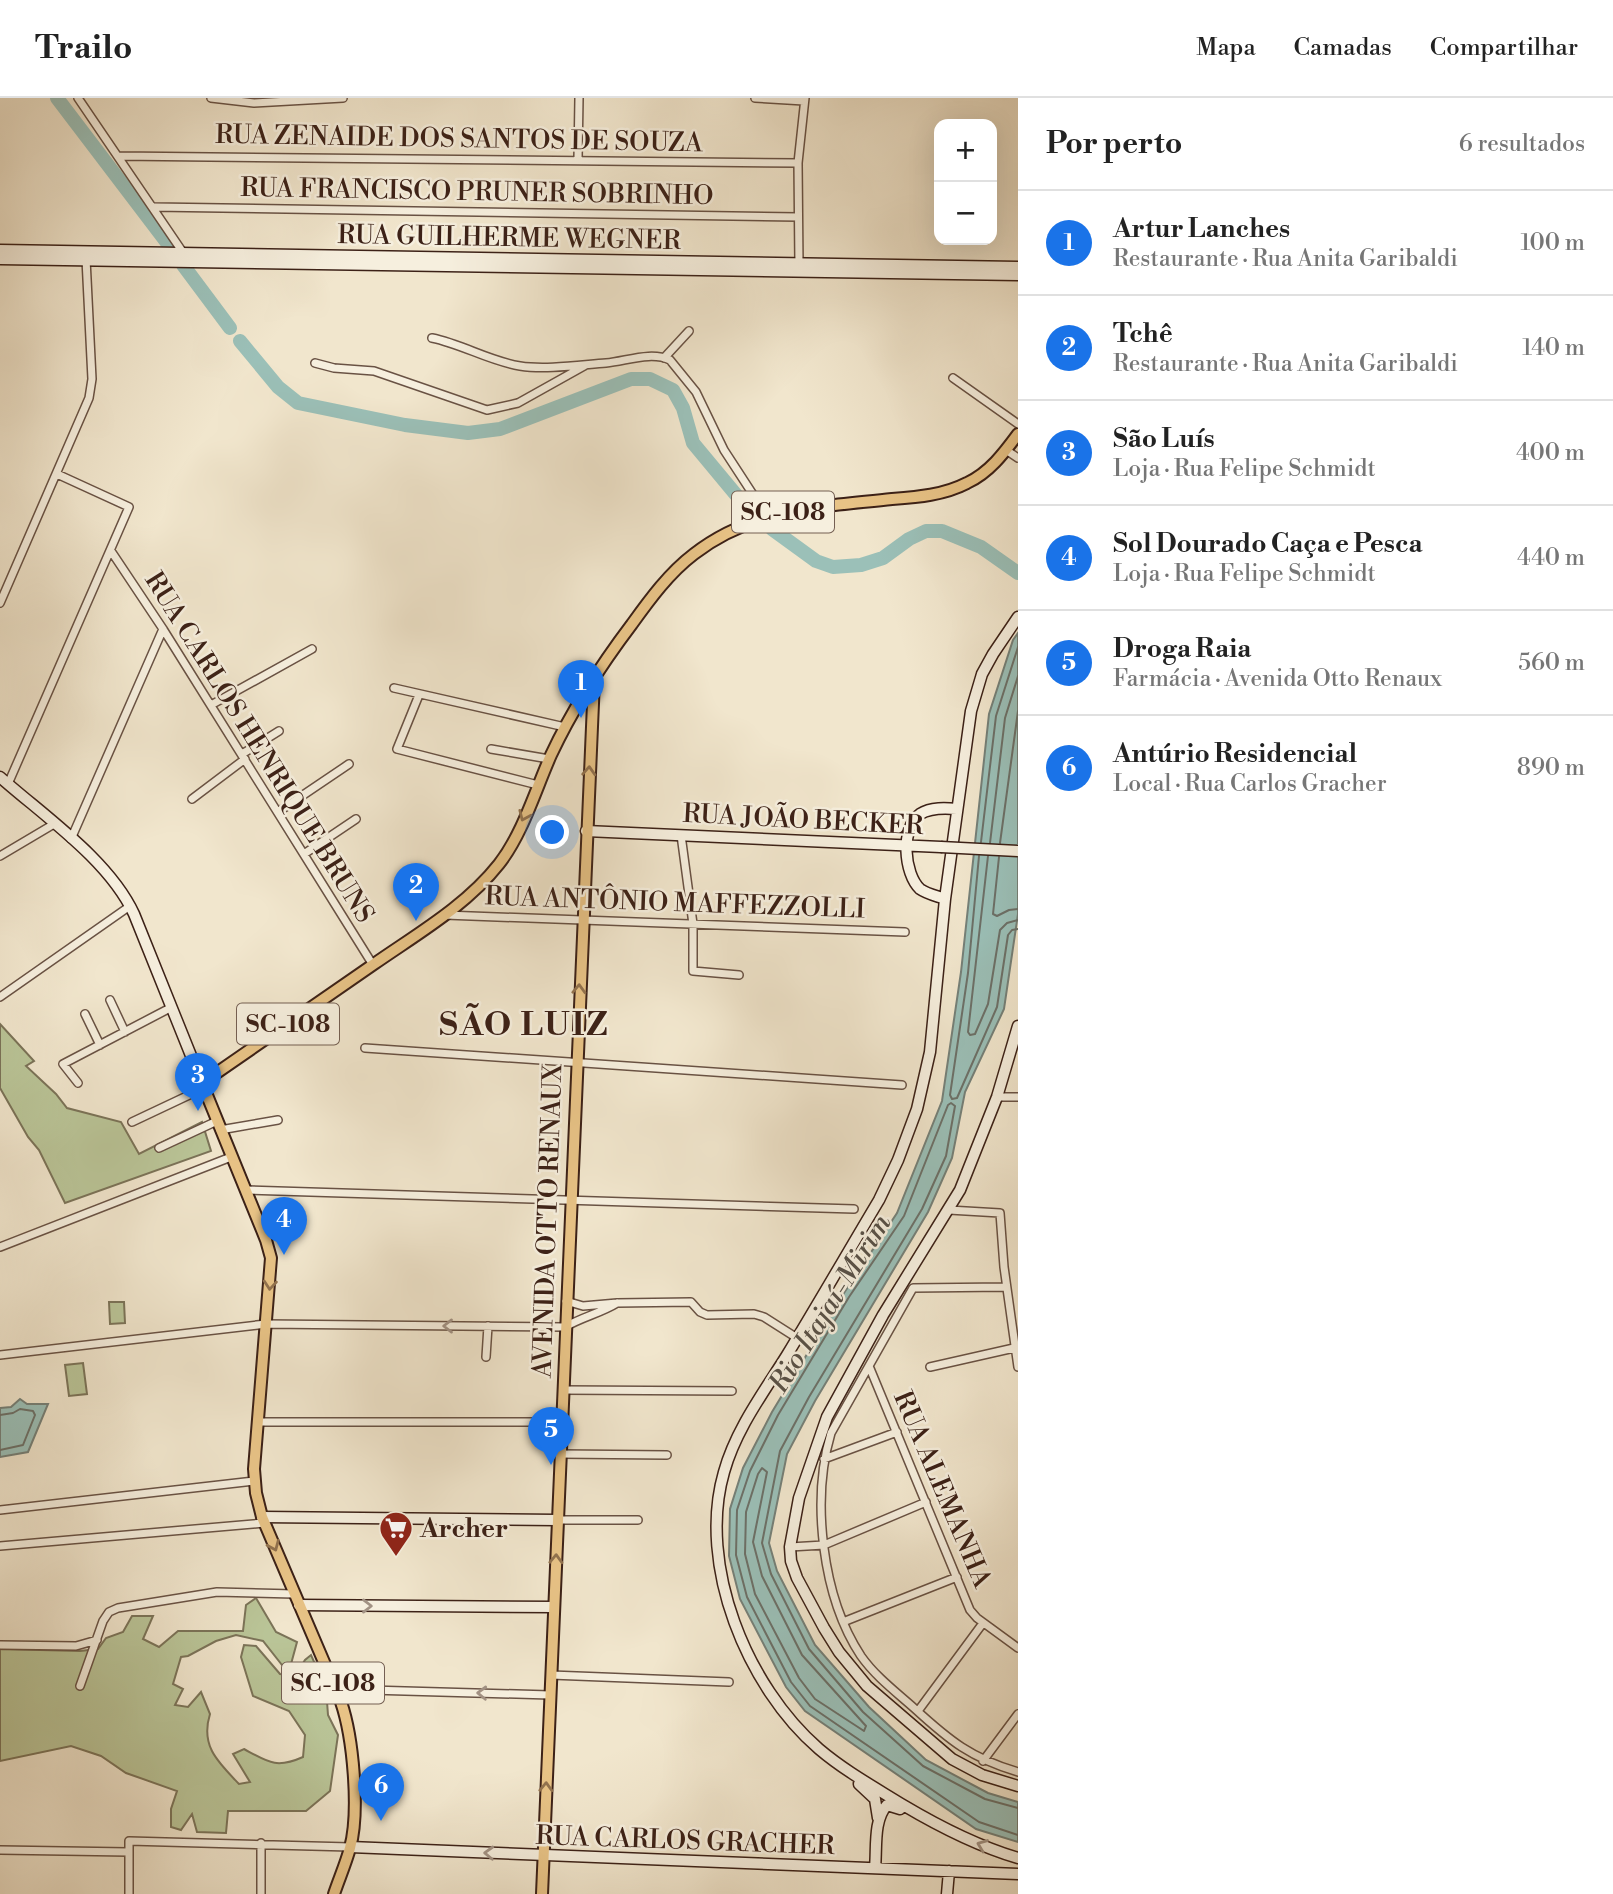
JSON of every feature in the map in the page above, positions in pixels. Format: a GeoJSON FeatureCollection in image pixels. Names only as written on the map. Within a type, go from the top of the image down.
{"type":"FeatureCollection","features":[{"type":"Feature","properties":{"kind":"main road","name":"RUA GUILHERME WEGNER"},"geometry":{"type":"LineString","coordinates":[[0,250],[86,256]]}},
{"type":"Feature","properties":{"kind":"main road","name":"RUA GUILHERME WEGNER"},"geometry":{"type":"LineString","coordinates":[[0,259],[86,256],[382,260],[1018,275]]}},
{"type":"Feature","properties":{"kind":"main road","name":"RUA GUILHERME WEGNER"},"geometry":{"type":"LineString","coordinates":[[799,268],[1018,267]]}},
{"type":"Feature","properties":{"kind":"main road","name":"SC-108"},"geometry":{"type":"LineString","coordinates":[[334,1894],[350,1847],[354,1802],[352,1749],[345,1715],[263,1520],[254,1481],[271,1258],[203,1085],[444,915],[498,865],[519,830],[565,727],[594,677],[648,601],[678,568],[711,542],[767,516],[797,509],[954,489],[978,477],[1006,450],[1018,434]]}},
{"type":"Feature","properties":{"kind":"main road"},"geometry":{"type":"LineString","coordinates":[[1018,617],[982,674],[971,710],[945,899],[930,1052],[917,1109],[898,1160],[879,1200],[737,1437],[724,1469],[717,1505],[718,1557],[723,1591],[759,1675],[800,1730],[842,1766],[922,1817],[982,1846],[1018,1858]]}},
{"type":"Feature","properties":{"kind":"main road","name":"AVENIDA OTTO RENAUX"},"geometry":{"type":"LineString","coordinates":[[542,1894],[594,677]]}},
{"type":"Feature","properties":{"kind":"main road"},"geometry":{"type":"LineString","coordinates":[[574,710],[584,706],[592,712]]}},
{"type":"Feature","properties":{"kind":"main road"},"geometry":{"type":"LineString","coordinates":[[4,780],[106,872],[130,906],[203,1085]]}},
{"type":"Feature","properties":{"kind":"main road"},"geometry":{"type":"LineString","coordinates":[[945,899],[922,891],[911,878],[908,845],[911,825],[917,816],[934,810],[957,809]]}},
{"type":"Feature","properties":{"kind":"main road","name":"RUA JOÃO BECKER"},"geometry":{"type":"LineString","coordinates":[[586,831],[1018,851]]}},
{"type":"Feature","properties":{"kind":"main road"},"geometry":{"type":"LineString","coordinates":[[1018,1026],[997,1097],[969,1172],[949,1210],[895,1293],[827,1418],[799,1498],[790,1547],[797,1578],[824,1628],[866,1686],[951,1759],[982,1775],[1018,1786]]}},
{"type":"Feature","properties":{"kind":"main road"},"geometry":{"type":"LineString","coordinates":[[263,1520],[557,1520]]}},
{"type":"Feature","properties":{"kind":"main road"},"geometry":{"type":"LineString","coordinates":[[299,1605],[554,1607]]}},
{"type":"Feature","properties":{"kind":"main road"},"geometry":{"type":"LineString","coordinates":[[842,1766],[875,1798],[878,1807],[876,1868]]}},
{"type":"Feature","properties":{"kind":"main road"},"geometry":{"type":"LineString","coordinates":[[878,1821],[887,1805],[922,1817]]}},
{"type":"Feature","properties":{"kind":"main road","name":"RUA CARLOS GRACHER"},"geometry":{"type":"LineString","coordinates":[[350,1847],[1018,1874]]}},
{"type":"Feature","properties":{"kind":"main road"},"geometry":{"type":"LineString","coordinates":[[947,1894],[949,1871]]}},
{"type":"Feature","properties":{"kind":"street"},"geometry":{"type":"LineString","coordinates":[[78,98],[154,207],[184,257]]}},
{"type":"Feature","properties":{"kind":"street"},"geometry":{"type":"LineString","coordinates":[[211,98],[254,103],[343,98]]}},
{"type":"Feature","properties":{"kind":"street"},"geometry":{"type":"LineString","coordinates":[[578,159],[579,98]]}},
{"type":"Feature","properties":{"kind":"street"},"geometry":{"type":"LineString","coordinates":[[755,98],[805,99],[799,163],[799,268]]}},
{"type":"Feature","properties":{"kind":"street","name":"RUA ZENAIDE DOS SANTOS DE SOUZA"},"geometry":{"type":"LineString","coordinates":[[118,156],[799,163]]}},
{"type":"Feature","properties":{"kind":"street","name":"RUA FRANCISCO PRUNER SOBRINHO"},"geometry":{"type":"LineString","coordinates":[[154,207],[799,217]]}},
{"type":"Feature","properties":{"kind":"street"},"geometry":{"type":"LineString","coordinates":[[0,603],[87,406],[91,389],[86,256]]}},
{"type":"Feature","properties":{"kind":"street"},"geometry":{"type":"LineString","coordinates":[[664,358],[690,331]]}},
{"type":"Feature","properties":{"kind":"street"},"geometry":{"type":"LineString","coordinates":[[432,338],[520,366],[664,358],[676,365],[689,381],[724,450],[767,516]]}},
{"type":"Feature","properties":{"kind":"street"},"geometry":{"type":"LineString","coordinates":[[315,363],[334,368],[374,371],[487,410],[518,402],[589,364]]}},
{"type":"Feature","properties":{"kind":"street"},"geometry":{"type":"LineString","coordinates":[[953,378],[1018,424]]}},
{"type":"Feature","properties":{"kind":"street"},"geometry":{"type":"LineString","coordinates":[[1006,450],[1018,458]]}},
{"type":"Feature","properties":{"kind":"street"},"geometry":{"type":"LineString","coordinates":[[4,780],[129,507],[57,474]]}},
{"type":"Feature","properties":{"kind":"street","name":"RUA CARLOS HENRIQUE BRUNS"},"geometry":{"type":"LineString","coordinates":[[111,551],[163,629],[373,965]]}},
{"type":"Feature","properties":{"kind":"street"},"geometry":{"type":"LineString","coordinates":[[71,839],[163,629]]}},
{"type":"Feature","properties":{"kind":"street"},"geometry":{"type":"LineString","coordinates":[[211,705],[312,649]]}},
{"type":"Feature","properties":{"kind":"street"},"geometry":{"type":"LineString","coordinates":[[394,688],[565,727]]}},
{"type":"Feature","properties":{"kind":"street"},"geometry":{"type":"LineString","coordinates":[[419,695],[397,749],[538,785]]}},
{"type":"Feature","properties":{"kind":"street"},"geometry":{"type":"LineString","coordinates":[[192,799],[243,757],[279,732]]}},
{"type":"Feature","properties":{"kind":"street"},"geometry":{"type":"LineString","coordinates":[[491,748],[549,759]]}},
{"type":"Feature","properties":{"kind":"street"},"geometry":{"type":"LineString","coordinates":[[278,812],[349,764]]}},
{"type":"Feature","properties":{"kind":"street"},"geometry":{"type":"LineString","coordinates":[[304,854],[356,819]]}},
{"type":"Feature","properties":{"kind":"street"},"geometry":{"type":"LineString","coordinates":[[0,856],[54,824]]}},
{"type":"Feature","properties":{"kind":"street"},"geometry":{"type":"LineString","coordinates":[[681,835],[693,924],[693,971],[739,975]]}},
{"type":"Feature","properties":{"kind":"street"},"geometry":{"type":"LineString","coordinates":[[0,997],[130,906]]}},
{"type":"Feature","properties":{"kind":"street","name":"RUA ANTÔNIO MAFFEZZOLLI"},"geometry":{"type":"LineString","coordinates":[[444,915],[905,932]]}},
{"type":"Feature","properties":{"kind":"street"},"geometry":{"type":"LineString","coordinates":[[110,1000],[125,1032]]}},
{"type":"Feature","properties":{"kind":"street"},"geometry":{"type":"LineString","coordinates":[[78,1083],[63,1064],[172,1007]]}},
{"type":"Feature","properties":{"kind":"street"},"geometry":{"type":"LineString","coordinates":[[85,1014],[100,1045]]}},
{"type":"Feature","properties":{"kind":"street"},"geometry":{"type":"LineString","coordinates":[[365,1048],[902,1085]]}},
{"type":"Feature","properties":{"kind":"street"},"geometry":{"type":"LineString","coordinates":[[132,1122],[203,1085]]}},
{"type":"Feature","properties":{"kind":"street"},"geometry":{"type":"LineString","coordinates":[[997,1097],[1018,1097]]}},
{"type":"Feature","properties":{"kind":"street"},"geometry":{"type":"LineString","coordinates":[[159,1148],[219,1126],[278,1120]]}},
{"type":"Feature","properties":{"kind":"street"},"geometry":{"type":"LineString","coordinates":[[0,1247],[231,1157]]}},
{"type":"Feature","properties":{"kind":"street"},"geometry":{"type":"LineString","coordinates":[[245,1190],[854,1209]]}},
{"type":"Feature","properties":{"kind":"street"},"geometry":{"type":"LineString","coordinates":[[949,1210],[1000,1213],[1006,1287],[1018,1367]]}},
{"type":"Feature","properties":{"kind":"street"},"geometry":{"type":"LineString","coordinates":[[1006,1287],[913,1288],[835,1424],[824,1460],[822,1522],[836,1601],[843,1622],[862,1657],[876,1674],[953,1742],[983,1761],[1018,1772]]}},
{"type":"Feature","properties":{"kind":"street"},"geometry":{"type":"LineString","coordinates":[[566,1301],[583,1306],[691,1302],[699,1312],[707,1315],[754,1314],[764,1317],[797,1338]]}},
{"type":"Feature","properties":{"kind":"street"},"geometry":{"type":"LineString","coordinates":[[1008,1302],[1018,1302]]}},
{"type":"Feature","properties":{"kind":"street"},"geometry":{"type":"LineString","coordinates":[[0,1355],[266,1324],[565,1327],[584,1317],[603,1312],[617,1303]]}},
{"type":"Feature","properties":{"kind":"street"},"geometry":{"type":"LineString","coordinates":[[486,1357],[488,1326]]}},
{"type":"Feature","properties":{"kind":"street"},"geometry":{"type":"LineString","coordinates":[[930,1367],[1014,1348]]}},
{"type":"Feature","properties":{"kind":"street","name":"RUA ALEMANHA"},"geometry":{"type":"LineString","coordinates":[[869,1366],[973,1614],[1018,1648]]}},
{"type":"Feature","properties":{"kind":"street"},"geometry":{"type":"LineString","coordinates":[[563,1390],[732,1391]]}},
{"type":"Feature","properties":{"kind":"street"},"geometry":{"type":"LineString","coordinates":[[258,1422],[561,1422]]}},
{"type":"Feature","properties":{"kind":"street"},"geometry":{"type":"LineString","coordinates":[[824,1460],[897,1432]]}},
{"type":"Feature","properties":{"kind":"street"},"geometry":{"type":"LineString","coordinates":[[560,1454],[667,1455]]}},
{"type":"Feature","properties":{"kind":"street"},"geometry":{"type":"LineString","coordinates":[[0,1510],[254,1481]]}},
{"type":"Feature","properties":{"kind":"street"},"geometry":{"type":"LineString","coordinates":[[790,1547],[824,1545],[926,1502]]}},
{"type":"Feature","properties":{"kind":"street"},"geometry":{"type":"LineString","coordinates":[[0,1546],[263,1520]]}},
{"type":"Feature","properties":{"kind":"street"},"geometry":{"type":"LineString","coordinates":[[557,1520],[638,1520]]}},
{"type":"Feature","properties":{"kind":"street"},"geometry":{"type":"LineString","coordinates":[[843,1622],[957,1577]]}},
{"type":"Feature","properties":{"kind":"street"},"geometry":{"type":"LineString","coordinates":[[80,1686],[103,1621],[109,1612],[118,1608],[217,1592],[294,1594]]}},
{"type":"Feature","properties":{"kind":"street"},"geometry":{"type":"LineString","coordinates":[[918,1711],[983,1623]]}},
{"type":"Feature","properties":{"kind":"street"},"geometry":{"type":"LineString","coordinates":[[0,1644],[76,1646],[97,1640]]}},
{"type":"Feature","properties":{"kind":"street"},"geometry":{"type":"LineString","coordinates":[[551,1675],[729,1682]]}},
{"type":"Feature","properties":{"kind":"street"},"geometry":{"type":"LineString","coordinates":[[335,1689],[550,1695]]}},
{"type":"Feature","properties":{"kind":"street"},"geometry":{"type":"LineString","coordinates":[[983,1761],[1018,1714]]}},
{"type":"Feature","properties":{"kind":"street"},"geometry":{"type":"LineString","coordinates":[[129,1894],[129,1841],[350,1847]]}},
{"type":"Feature","properties":{"kind":"street"},"geometry":{"type":"LineString","coordinates":[[261,1843],[261,1894]]}},
{"type":"Feature","properties":{"kind":"street"},"geometry":{"type":"LineString","coordinates":[[0,1850],[128,1852]]}},
{"type":"Feature","properties":{"kind":"green space"},"geometry":{"type":"Polygon","coordinates":[[[0,1024],[34,1061],[26,1066],[67,1108],[121,1122],[139,1154],[202,1122],[211,1151],[65,1203],[39,1150],[28,1137],[0,1088],[0,1024]]]}},
{"type":"Feature","properties":{"kind":"green space"},"geometry":{"type":"Polygon","coordinates":[[[109,1302],[124,1302],[125,1323],[110,1324],[109,1302]]]}},
{"type":"Feature","properties":{"kind":"green space"},"geometry":{"type":"Polygon","coordinates":[[[83,1363],[87,1394],[69,1396],[65,1365],[83,1363]]]}},
{"type":"Feature","properties":{"kind":"green space"},"geometry":{"type":"Polygon","coordinates":[[[256,1598],[276,1632],[297,1642],[291,1664],[282,1665],[263,1641],[236,1635],[216,1641],[181,1657],[173,1684],[183,1689],[175,1705],[188,1707],[201,1692],[210,1714],[207,1735],[213,1753],[239,1784],[250,1782],[233,1754],[244,1749],[272,1762],[294,1761],[303,1757],[305,1735],[289,1711],[253,1696],[241,1657],[244,1645],[256,1646],[280,1674],[295,1676],[311,1655],[326,1688],[328,1715],[338,1735],[330,1791],[306,1811],[228,1811],[226,1833],[197,1832],[192,1814],[181,1830],[171,1827],[171,1809],[177,1791],[126,1773],[101,1756],[71,1746],[0,1761],[0,1649],[98,1649],[106,1638],[123,1632],[132,1616],[153,1616],[143,1639],[159,1647],[178,1631],[243,1631],[246,1605],[256,1598]]]}},
{"type":"Feature","properties":{"kind":"water"},"geometry":{"type":"Polygon","coordinates":[[[1018,633],[1018,914],[1004,1009],[965,1092],[952,1158],[928,1212],[815,1401],[787,1454],[769,1543],[777,1571],[815,1645],[869,1707],[926,1760],[988,1793],[1018,1802],[1018,1842],[976,1829],[805,1711],[786,1687],[740,1599],[729,1556],[730,1509],[743,1468],[772,1412],[844,1293],[897,1213],[942,1101],[961,972],[989,714],[1013,640],[1018,633]]]}},
{"type":"Feature","properties":{"kind":"water"},"geometry":{"type":"Polygon","coordinates":[[[20,1399],[27,1404],[48,1404],[28,1452],[0,1457],[0,1408],[11,1407],[20,1399]]]}},
{"type":"Feature","properties":{"kind":"waterway"},"geometry":{"type":"LineString","coordinates":[[57,98],[168,244]]}},
{"type":"Feature","properties":{"kind":"waterway"},"geometry":{"type":"LineString","coordinates":[[183,265],[230,328]]}},
{"type":"Feature","properties":{"kind":"waterway"},"geometry":{"type":"LineString","coordinates":[[240,341],[278,387],[298,403],[405,425],[468,433],[500,429],[631,379],[650,379],[673,390],[683,408],[693,443],[747,508]]}},
{"type":"Feature","properties":{"kind":"waterway"},"geometry":{"type":"LineString","coordinates":[[772,529],[816,561],[833,567],[861,565],[883,558],[909,539],[926,531],[942,531],[981,547],[1018,573]]}},
{"type":"Feature","properties":{"kind":"place","name":"Artur Lanches"},"geometry":{"type":"Point","coordinates":[581,718]}},
{"type":"Feature","properties":{"kind":"place","name":"Tchê"},"geometry":{"type":"Point","coordinates":[416,921]}},
{"type":"Feature","properties":{"kind":"place","name":"São Luís"},"geometry":{"type":"Point","coordinates":[198,1111]}},
{"type":"Feature","properties":{"kind":"place","name":"Sol Dourado Caça e Pesca"},"geometry":{"type":"Point","coordinates":[284,1255]}},
{"type":"Feature","properties":{"kind":"place","name":"Droga Raia"},"geometry":{"type":"Point","coordinates":[551,1465]}},
{"type":"Feature","properties":{"kind":"place","name":"Archer"},"geometry":{"type":"Point","coordinates":[396,1558]}},
{"type":"Feature","properties":{"kind":"place","name":"Antúrio Residencial"},"geometry":{"type":"Point","coordinates":[381,1821]}},
{"type":"Feature","properties":{"kind":"district","name":"SÃO LUIZ"},"geometry":{"type":"Point","coordinates":[524,1023]}},
{"type":"Feature","properties":{"kind":"water label","name":"Rio Itajaí-Mirim"},"geometry":{"type":"Point","coordinates":[829,1303]}}]}
